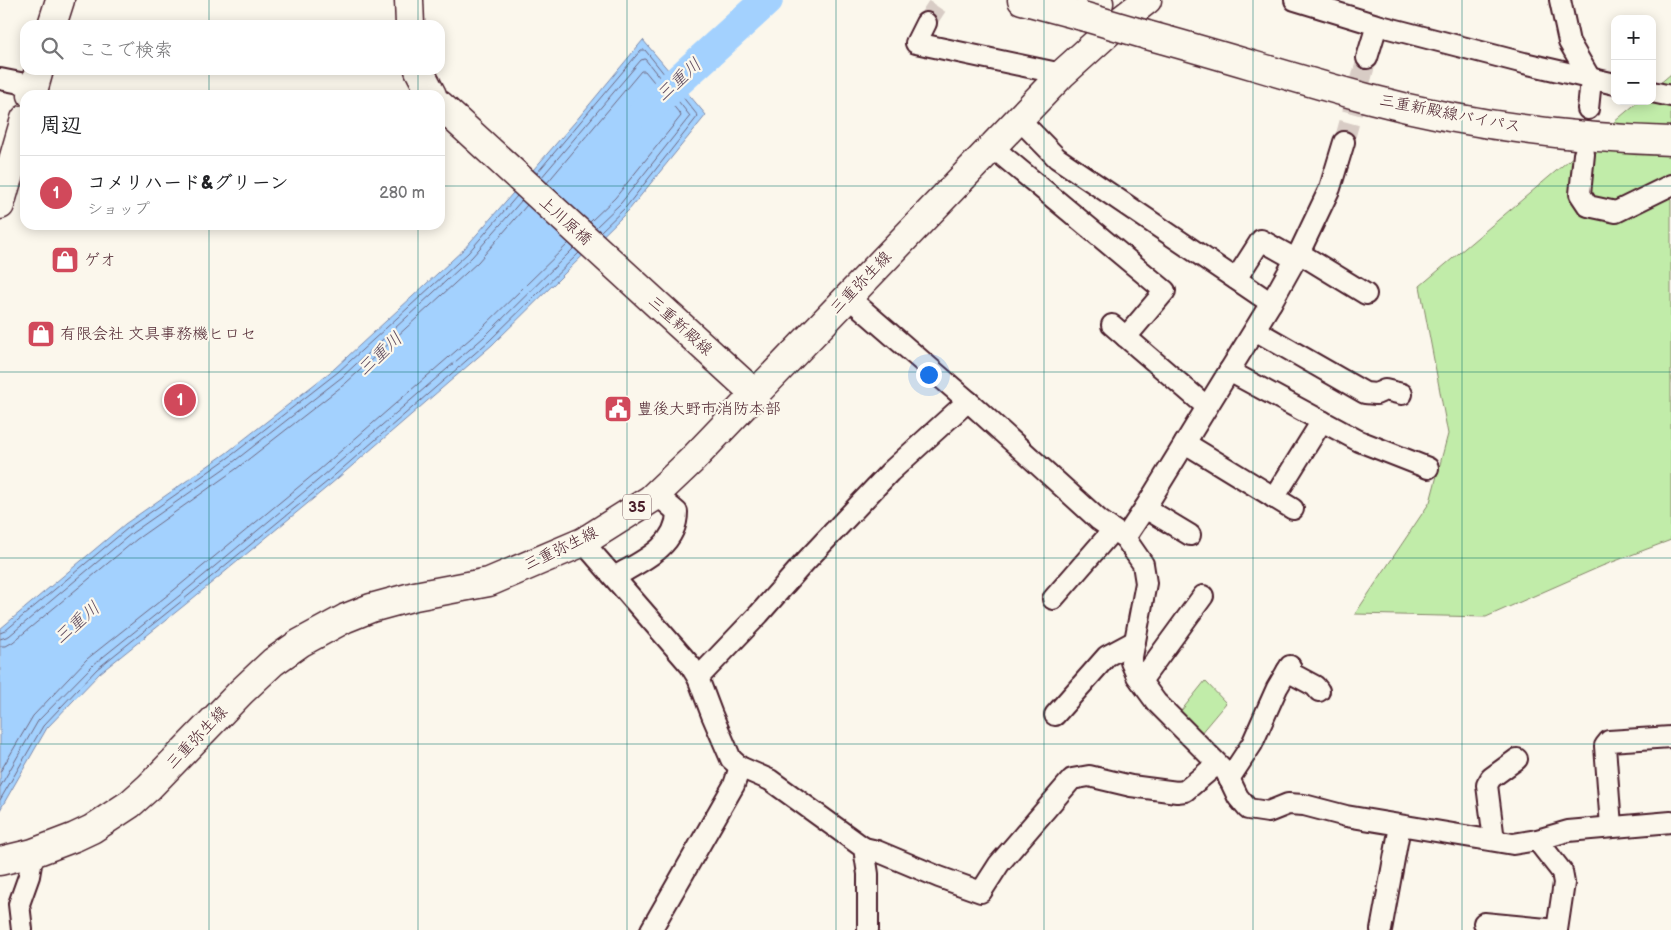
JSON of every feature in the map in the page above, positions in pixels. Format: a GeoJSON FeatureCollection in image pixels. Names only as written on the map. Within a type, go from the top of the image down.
{"type":"FeatureCollection","features":[{"type":"Feature","properties":{"kind":"main road"},"geometry":{"type":"LineString","coordinates":[[54,20],[60,0]]}},
{"type":"Feature","properties":{"kind":"main road"},"geometry":{"type":"LineString","coordinates":[[409,0],[410,20]]}},
{"type":"Feature","properties":{"kind":"main road","name":"三重新殿線バイパス"},"geometry":{"type":"LineString","coordinates":[[1022,0],[1090,6],[1152,31],[1366,98],[1449,116],[1587,137],[1671,141]]}},
{"type":"Feature","properties":{"kind":"main road","name":"三重弥生線"},"geometry":{"type":"LineString","coordinates":[[19,857],[92,829],[130,804],[273,662],[317,633],[371,608],[415,596],[489,582],[583,542],[656,494],[691,461],[1062,74],[1124,18],[1147,0]]}},
{"type":"Feature","properties":{"kind":"main road"},"geometry":{"type":"LineString","coordinates":[[422,75],[429,90]]}},
{"type":"Feature","properties":{"kind":"main road","name":"上川原橋"},"geometry":{"type":"LineString","coordinates":[[445,110],[605,257]]}},
{"type":"Feature","properties":{"kind":"main road"},"geometry":{"type":"LineString","coordinates":[[0,205],[20,136]]}},
{"type":"Feature","properties":{"kind":"main road","name":"三重新殿線"},"geometry":{"type":"LineString","coordinates":[[605,257],[755,394]]}},
{"type":"Feature","properties":{"kind":"street"},"geometry":{"type":"LineString","coordinates":[[1295,0],[1377,25],[1591,80],[1611,83]]}},
{"type":"Feature","properties":{"kind":"street"},"geometry":{"type":"LineString","coordinates":[[1560,0],[1568,42],[1591,80],[1588,109]]}},
{"type":"Feature","properties":{"kind":"street"},"geometry":{"type":"LineString","coordinates":[[926,23],[916,42],[1062,74]]}},
{"type":"Feature","properties":{"kind":"street"},"geometry":{"type":"LineString","coordinates":[[1367,58],[1377,25]]}},
{"type":"Feature","properties":{"kind":"street"},"geometry":{"type":"LineString","coordinates":[[0,79],[35,84]]}},
{"type":"Feature","properties":{"kind":"street"},"geometry":{"type":"LineString","coordinates":[[1656,93],[1671,96]]}},
{"type":"Feature","properties":{"kind":"street"},"geometry":{"type":"LineString","coordinates":[[1019,119],[1057,158],[1271,303]]}},
{"type":"Feature","properties":{"kind":"street"},"geometry":{"type":"LineString","coordinates":[[1053,599],[1146,508],[1255,330],[1297,256],[1330,188],[1344,142]]}},
{"type":"Feature","properties":{"kind":"street"},"geometry":{"type":"LineString","coordinates":[[993,145],[1003,156],[1165,291],[1119,331],[1207,407]]}},
{"type":"Feature","properties":{"kind":"street"},"geometry":{"type":"LineString","coordinates":[[1584,154],[1580,194],[1588,206],[1616,212],[1671,185]]}},
{"type":"Feature","properties":{"kind":"street"},"geometry":{"type":"LineString","coordinates":[[1236,279],[1261,240],[1297,256],[1366,294]]}},
{"type":"Feature","properties":{"kind":"street"},"geometry":{"type":"LineString","coordinates":[[848,297],[968,401],[1099,520],[1119,534],[1143,564],[1146,582],[1131,662],[1141,681],[1156,702],[1226,772],[1238,797],[1248,809],[1268,812],[1288,804],[1304,805],[1346,816],[1513,844],[1537,840],[1568,831],[1671,822]]}},
{"type":"Feature","properties":{"kind":"street"},"geometry":{"type":"LineString","coordinates":[[1255,330],[1364,393],[1376,394],[1385,390],[1402,394]]}},
{"type":"Feature","properties":{"kind":"street"},"geometry":{"type":"LineString","coordinates":[[1229,371],[1359,441],[1428,468]]}},
{"type":"Feature","properties":{"kind":"street"},"geometry":{"type":"LineString","coordinates":[[698,678],[890,472],[968,401]]}},
{"type":"Feature","properties":{"kind":"street"},"geometry":{"type":"LineString","coordinates":[[1274,498],[1322,421]]}},
{"type":"Feature","properties":{"kind":"street"},"geometry":{"type":"LineString","coordinates":[[1185,442],[1292,509]]}},
{"type":"Feature","properties":{"kind":"street"},"geometry":{"type":"LineString","coordinates":[[614,577],[658,551],[670,536],[677,522],[677,512],[656,494]]}},
{"type":"Feature","properties":{"kind":"street"},"geometry":{"type":"LineString","coordinates":[[1146,508],[1190,536]]}},
{"type":"Feature","properties":{"kind":"street"},"geometry":{"type":"LineString","coordinates":[[583,542],[690,665],[698,678],[731,759],[740,767],[770,780],[864,848],[877,851],[981,892],[999,864],[1072,779],[1089,776],[1131,786],[1177,792],[1185,791],[1217,764]]}},
{"type":"Feature","properties":{"kind":"street"},"geometry":{"type":"LineString","coordinates":[[1141,681],[1203,596]]}},
{"type":"Feature","properties":{"kind":"street"},"geometry":{"type":"LineString","coordinates":[[1055,715],[1106,656],[1135,641]]}},
{"type":"Feature","properties":{"kind":"street"},"geometry":{"type":"LineString","coordinates":[[1229,779],[1252,744],[1289,668],[1315,686],[1319,691]]}},
{"type":"Feature","properties":{"kind":"street"},"geometry":{"type":"LineString","coordinates":[[1611,826],[1605,746],[1609,741],[1671,736]]}},
{"type":"Feature","properties":{"kind":"street"},"geometry":{"type":"LineString","coordinates":[[1494,840],[1487,785],[1491,778],[1517,759]]}},
{"type":"Feature","properties":{"kind":"street"},"geometry":{"type":"LineString","coordinates":[[651,930],[734,785],[740,767]]}},
{"type":"Feature","properties":{"kind":"street"},"geometry":{"type":"LineString","coordinates":[[1381,930],[1400,826]]}},
{"type":"Feature","properties":{"kind":"street"},"geometry":{"type":"LineString","coordinates":[[1484,924],[1557,930],[1564,883],[1562,872],[1537,840]]}},
{"type":"Feature","properties":{"kind":"street"},"geometry":{"type":"LineString","coordinates":[[864,848],[868,874],[868,930]]}},
{"type":"Feature","properties":{"kind":"street"},"geometry":{"type":"LineString","coordinates":[[19,857],[29,876],[19,904],[22,930]]}},
{"type":"Feature","properties":{"kind":"green space"},"geometry":{"type":"Polygon","coordinates":[[[1671,74],[1671,540],[1602,566],[1486,617],[1355,614],[1430,502],[1448,434],[1420,286],[1634,105],[1656,105],[1656,87],[1671,74]]]}},
{"type":"Feature","properties":{"kind":"green space"},"geometry":{"type":"Polygon","coordinates":[[[1205,681],[1226,703],[1200,734],[1181,711],[1205,681]]]}},
{"type":"Feature","properties":{"kind":"water"},"geometry":{"type":"Polygon","coordinates":[[[643,40],[706,115],[629,210],[492,345],[331,484],[100,673],[47,728],[0,810],[0,629],[125,524],[225,454],[334,369],[464,249],[575,122],[643,40]]]}},
{"type":"Feature","properties":{"kind":"waterway","name":"三重川"},"geometry":{"type":"LineString","coordinates":[[645,111],[767,0]]}},
{"type":"Feature","properties":{"kind":"tunnel"},"geometry":{"type":"LineString","coordinates":[[926,23],[941,0]]}},
{"type":"Feature","properties":{"kind":"tunnel"},"geometry":{"type":"LineString","coordinates":[[1344,142],[1367,58]]}},
{"type":"Feature","properties":{"kind":"place","name":"ゲオ"},"geometry":{"type":"Point","coordinates":[65,260]}},
{"type":"Feature","properties":{"kind":"place","name":"有限会社 文具事務機ヒロセ"},"geometry":{"type":"Point","coordinates":[41,334]}},
{"type":"Feature","properties":{"kind":"place","name":"コメリハード&グリーン"},"geometry":{"type":"Point","coordinates":[180,400]}},
{"type":"Feature","properties":{"kind":"place","name":"豊後大野市消防本部"},"geometry":{"type":"Point","coordinates":[618,409]}}]}
